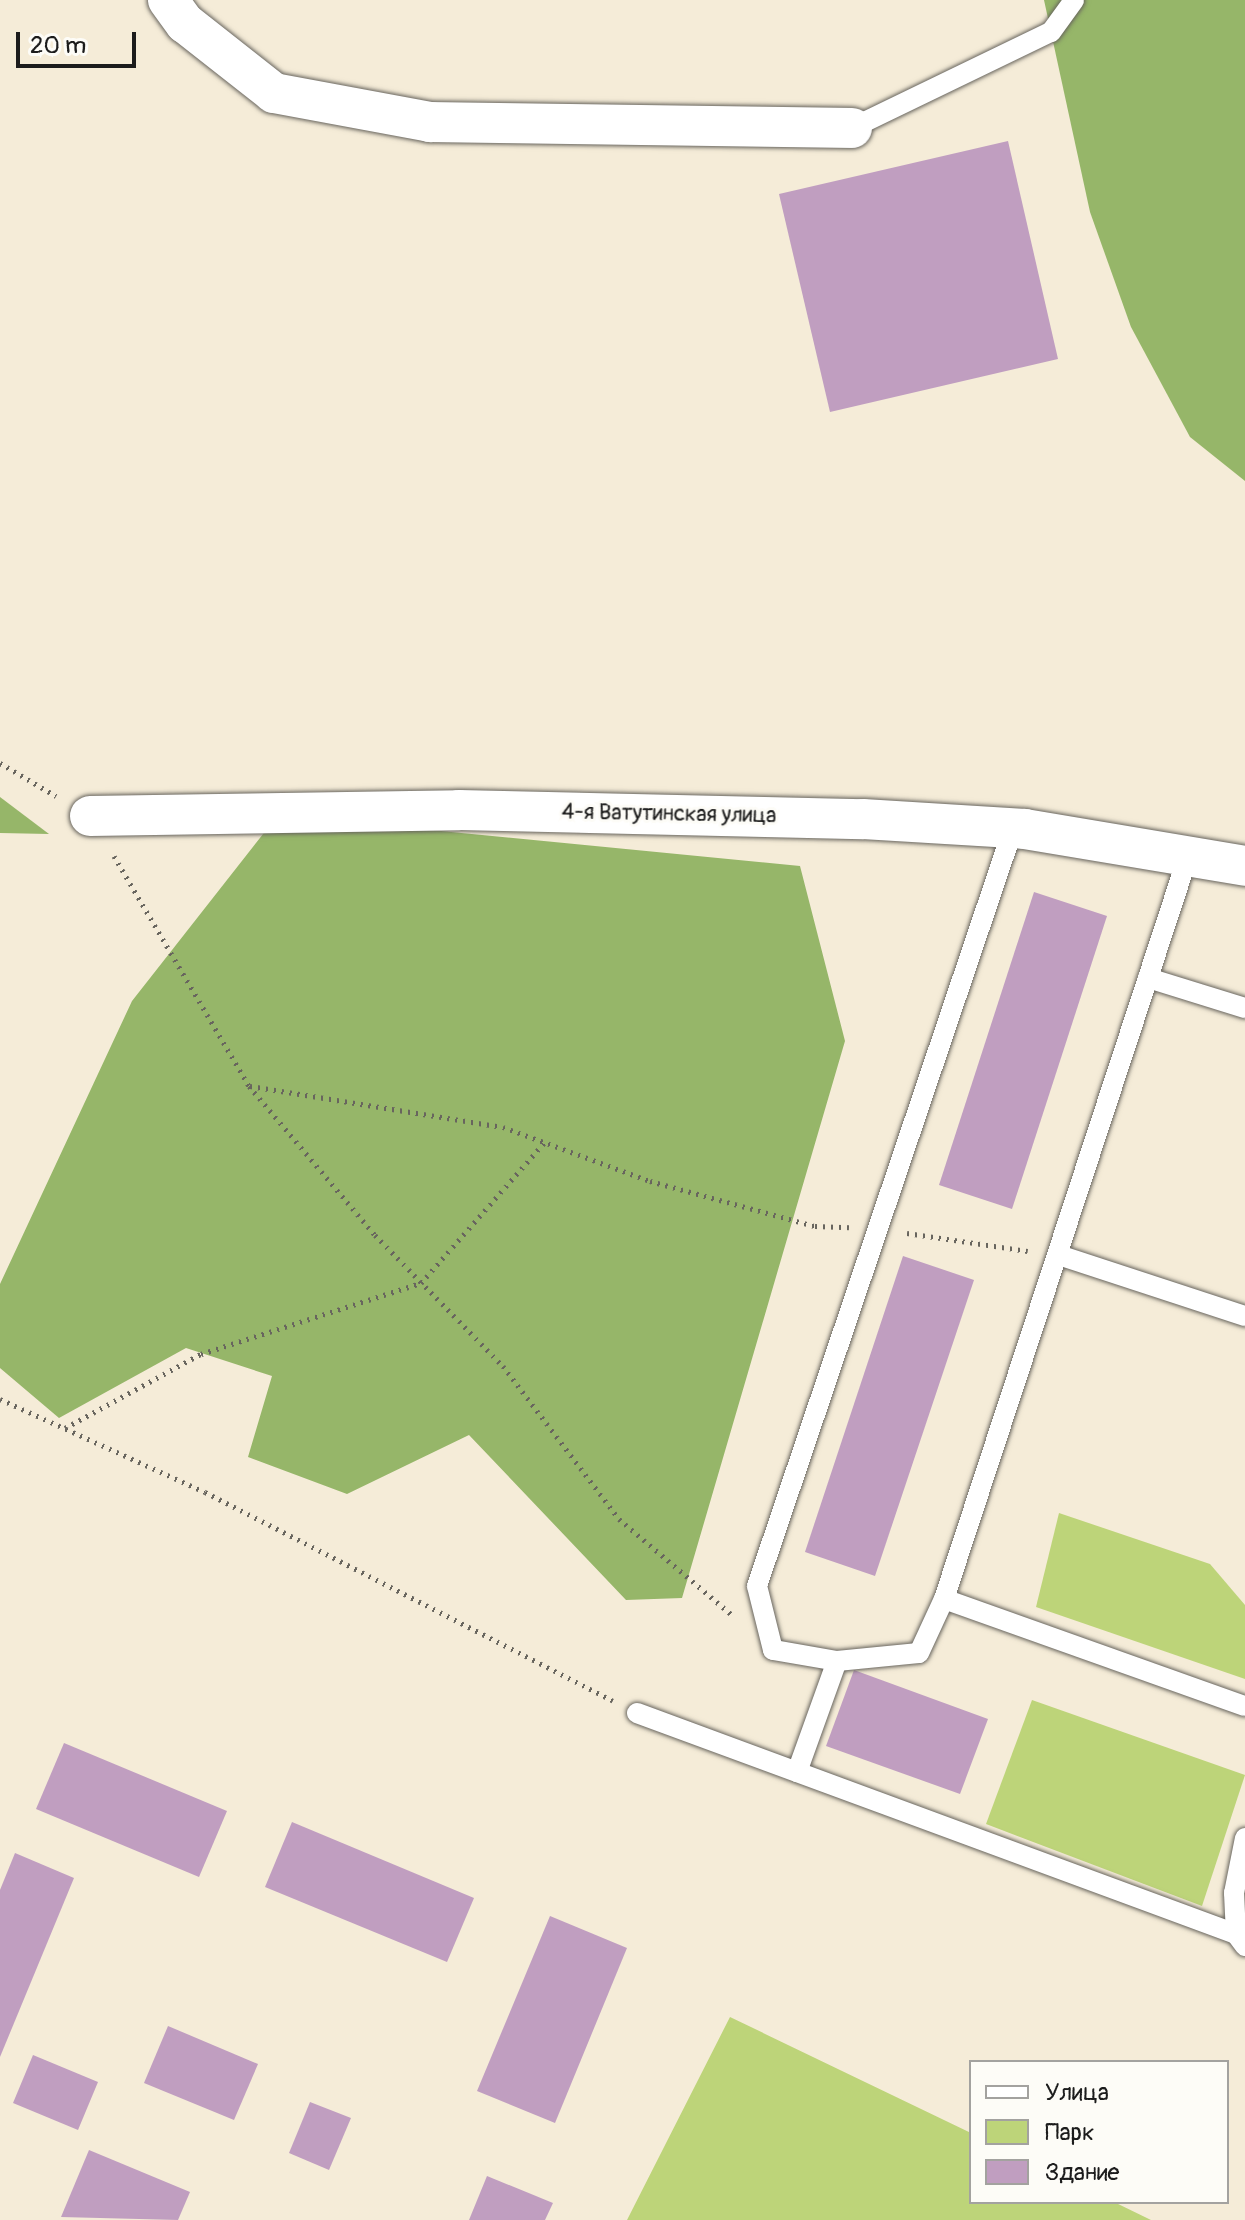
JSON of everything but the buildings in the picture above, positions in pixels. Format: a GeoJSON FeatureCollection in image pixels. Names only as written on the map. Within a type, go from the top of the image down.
{"type":"FeatureCollection","features":[{"type":"Feature","properties":{"kind":"street"},"geometry":{"type":"LineString","coordinates":[[168,0],[185,23],[274,93],[290,96],[430,122],[852,128]]}},
{"type":"Feature","properties":{"kind":"street","name":"4-я Ватутинская улица"},"geometry":{"type":"LineString","coordinates":[[90,816],[475,810],[1013,829],[1189,853],[1245,866]]}},
{"type":"Feature","properties":{"kind":"lane"},"geometry":{"type":"LineString","coordinates":[[852,128],[1051,32],[1074,0]]}},
{"type":"Feature","properties":{"kind":"lane"},"geometry":{"type":"LineString","coordinates":[[1013,829],[875,1228],[757,1586],[773,1650],[837,1661],[919,1653],[944,1599],[1189,853]]}},
{"type":"Feature","properties":{"kind":"lane"},"geometry":{"type":"LineString","coordinates":[[1148,978],[1245,1008]]}},
{"type":"Feature","properties":{"kind":"lane"},"geometry":{"type":"LineString","coordinates":[[1059,1255],[1245,1316]]}},
{"type":"Feature","properties":{"kind":"lane"},"geometry":{"type":"LineString","coordinates":[[944,1599],[1245,1706]]}},
{"type":"Feature","properties":{"kind":"lane"},"geometry":{"type":"LineString","coordinates":[[797,1772],[837,1661]]}},
{"type":"Feature","properties":{"kind":"lane"},"geometry":{"type":"LineString","coordinates":[[637,1713],[1240,1940],[1234,1893],[1245,1838]]}},
{"type":"Feature","properties":{"kind":"path"},"geometry":{"type":"LineString","coordinates":[[0,763],[90,816],[249,1086],[421,1283],[503,1366],[619,1519],[773,1650]]}},
{"type":"Feature","properties":{"kind":"path"},"geometry":{"type":"LineString","coordinates":[[249,1086],[503,1127],[650,1181],[815,1226],[875,1228],[1059,1255]]}},
{"type":"Feature","properties":{"kind":"path"},"geometry":{"type":"LineString","coordinates":[[64,1428],[201,1354],[421,1283],[545,1142]]}},
{"type":"Feature","properties":{"kind":"path"},"geometry":{"type":"LineString","coordinates":[[0,1399],[637,1713]]}},
{"type":"Feature","properties":{"kind":"green space"},"geometry":{"type":"Polygon","coordinates":[[[1044,0],[1245,0],[1245,481],[1190,437],[1131,327],[1090,212],[1044,0]]]}},
{"type":"Feature","properties":{"kind":"green space"},"geometry":{"type":"Polygon","coordinates":[[[0,797],[49,834],[0,833],[0,797]]]}},
{"type":"Feature","properties":{"kind":"green space"},"geometry":{"type":"Polygon","coordinates":[[[278,815],[800,866],[845,1041],[682,1598],[626,1600],[469,1435],[347,1494],[248,1457],[272,1376],[186,1348],[59,1418],[0,1368],[0,1284],[132,1001],[278,815]]]}},
{"type":"Feature","properties":{"kind":"green space"},"geometry":{"type":"Polygon","coordinates":[[[1059,1513],[1210,1564],[1245,1605],[1245,1679],[1036,1607],[1059,1513]]]}},
{"type":"Feature","properties":{"kind":"green space"},"geometry":{"type":"Polygon","coordinates":[[[1032,1700],[1245,1775],[1202,1906],[986,1824],[1032,1700]]]}},
{"type":"Feature","properties":{"kind":"green space"},"geometry":{"type":"Polygon","coordinates":[[[730,2017],[969,2132],[969,2204],[1118,2204],[1151,2220],[627,2220],[730,2017]]]}}]}
